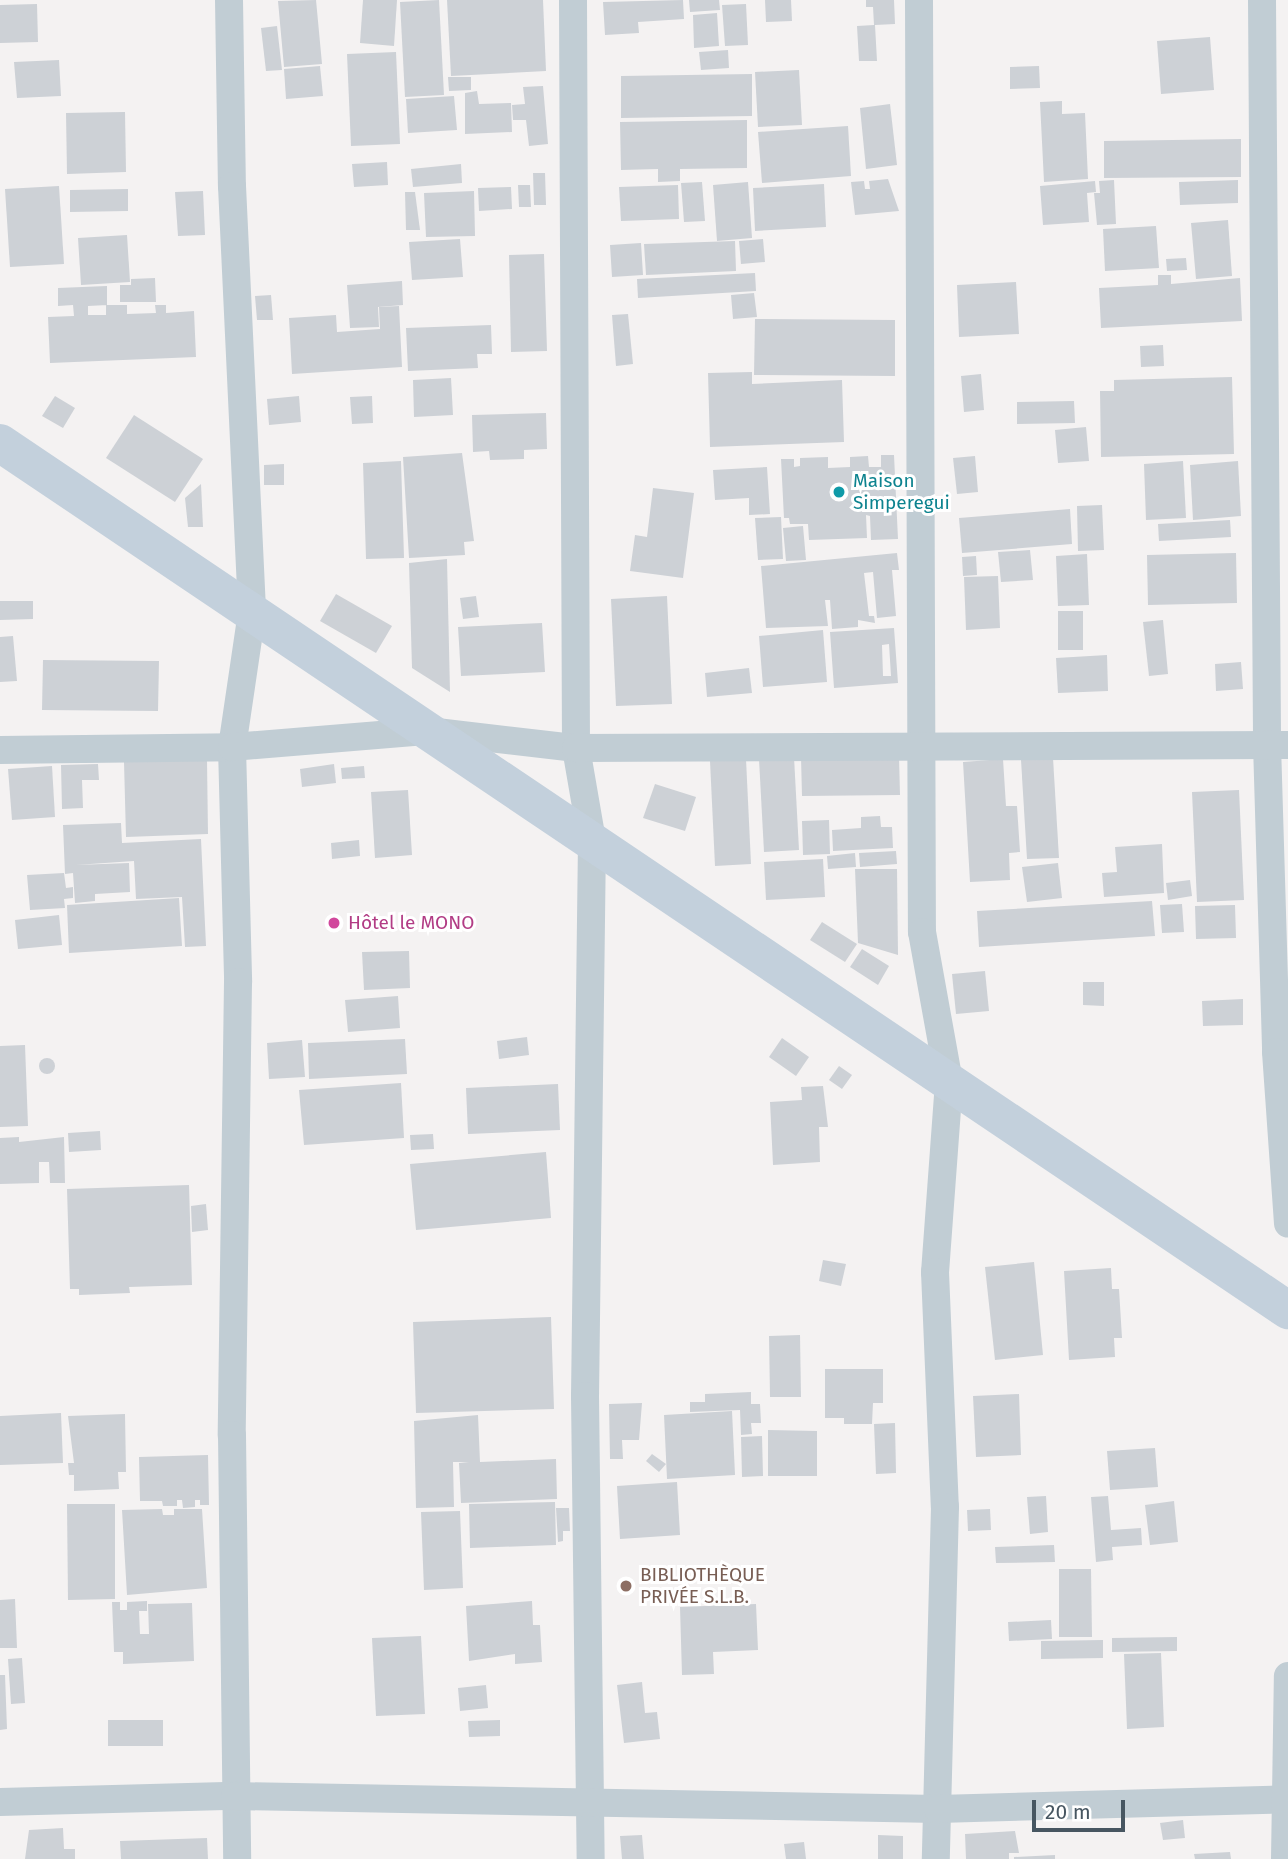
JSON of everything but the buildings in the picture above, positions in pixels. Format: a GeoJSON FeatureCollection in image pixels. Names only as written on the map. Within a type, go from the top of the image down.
{"type":"FeatureCollection","features":[{"type":"Feature","properties":{"kind":"street"},"geometry":{"type":"LineString","coordinates":[[229,0],[232,186],[252,612],[232,747],[238,982],[232,1421],[237,1859]]}},
{"type":"Feature","properties":{"kind":"street"},"geometry":{"type":"LineString","coordinates":[[572,0],[576,748],[592,841],[585,1396],[592,1859]]}},
{"type":"Feature","properties":{"kind":"street"},"geometry":{"type":"LineString","coordinates":[[919,0],[922,932],[949,1082],[935,1272],[945,1507],[936,1859]]}},
{"type":"Feature","properties":{"kind":"street"},"geometry":{"type":"LineString","coordinates":[[1262,0],[1278,744],[1276,1052],[1288,1224]]}},
{"type":"Feature","properties":{"kind":"street"},"geometry":{"type":"LineString","coordinates":[[0,443],[1288,1310]]}},
{"type":"Feature","properties":{"kind":"street"},"geometry":{"type":"LineString","coordinates":[[0,750],[232,747],[428,731],[576,748],[1278,744]]}},
{"type":"Feature","properties":{"kind":"street"},"geometry":{"type":"LineString","coordinates":[[1285,1859],[1288,1676]]}},
{"type":"Feature","properties":{"kind":"street"},"geometry":{"type":"LineString","coordinates":[[0,1802],[235,1796],[938,1809],[1287,1799]]}},
{"type":"Feature","properties":{"kind":"place","name":"Maison Simperegui"},"geometry":{"type":"Point","coordinates":[839,492]}},
{"type":"Feature","properties":{"kind":"place","name":"Hôtel le MONO"},"geometry":{"type":"Point","coordinates":[334,923]}},
{"type":"Feature","properties":{"kind":"place","name":"BIBLIOTHÈQUE PRIVÉE S.L.B."},"geometry":{"type":"Point","coordinates":[626,1586]}}]}
